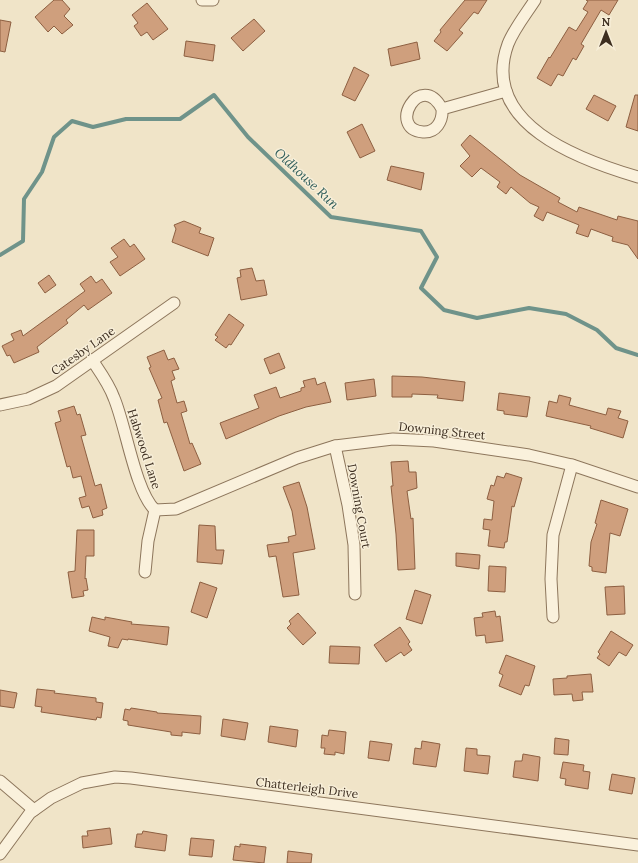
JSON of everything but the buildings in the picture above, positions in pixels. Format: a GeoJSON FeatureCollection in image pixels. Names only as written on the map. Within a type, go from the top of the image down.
{"type":"FeatureCollection","features":[{"type":"Feature","properties":{"kind":"street"},"geometry":{"type":"LineString","coordinates":[[202,0],[213,0]]}},
{"type":"Feature","properties":{"kind":"street"},"geometry":{"type":"LineString","coordinates":[[535,0],[508,44],[504,68],[506,91],[511,104],[519,115],[536,132],[579,156],[610,169],[638,177]]}},
{"type":"Feature","properties":{"kind":"street"},"geometry":{"type":"LineString","coordinates":[[442,109],[506,91]]}},
{"type":"Feature","properties":{"kind":"street","name":"Catesby Lane"},"geometry":{"type":"LineString","coordinates":[[0,405],[28,399],[56,386],[174,303]]}},
{"type":"Feature","properties":{"kind":"street","name":"Habwood Lane"},"geometry":{"type":"LineString","coordinates":[[92,360],[105,379],[114,398],[141,484],[150,505],[155,510]]}},
{"type":"Feature","properties":{"kind":"street","name":"Downing Street"},"geometry":{"type":"LineString","coordinates":[[155,510],[176,509],[297,458],[335,446],[393,439],[434,441],[529,455],[572,465],[638,487]]}},
{"type":"Feature","properties":{"kind":"street","name":"Downing Court"},"geometry":{"type":"LineString","coordinates":[[335,446],[348,505],[354,546],[355,594]]}},
{"type":"Feature","properties":{"kind":"street"},"geometry":{"type":"LineString","coordinates":[[553,617],[550,579],[553,535],[572,465]]}},
{"type":"Feature","properties":{"kind":"street"},"geometry":{"type":"LineString","coordinates":[[145,572],[148,541],[155,510]]}},
{"type":"Feature","properties":{"kind":"street","name":"Chatterleigh Drive"},"geometry":{"type":"LineString","coordinates":[[0,854],[30,813],[34,810],[66,789],[82,783],[115,777],[638,845]]}},
{"type":"Feature","properties":{"kind":"street"},"geometry":{"type":"LineString","coordinates":[[0,781],[34,810]]}},
{"type":"Feature","properties":{"kind":"waterway","name":"Oldhouse Run"},"geometry":{"type":"LineString","coordinates":[[0,255],[23,241],[24,199],[42,172],[54,137],[72,121],[93,127],[126,119],[180,119],[214,95],[248,137],[331,217],[421,231],[437,257],[421,288],[444,310],[477,318],[529,308],[566,314],[597,330],[616,348],[638,355]]}}]}
